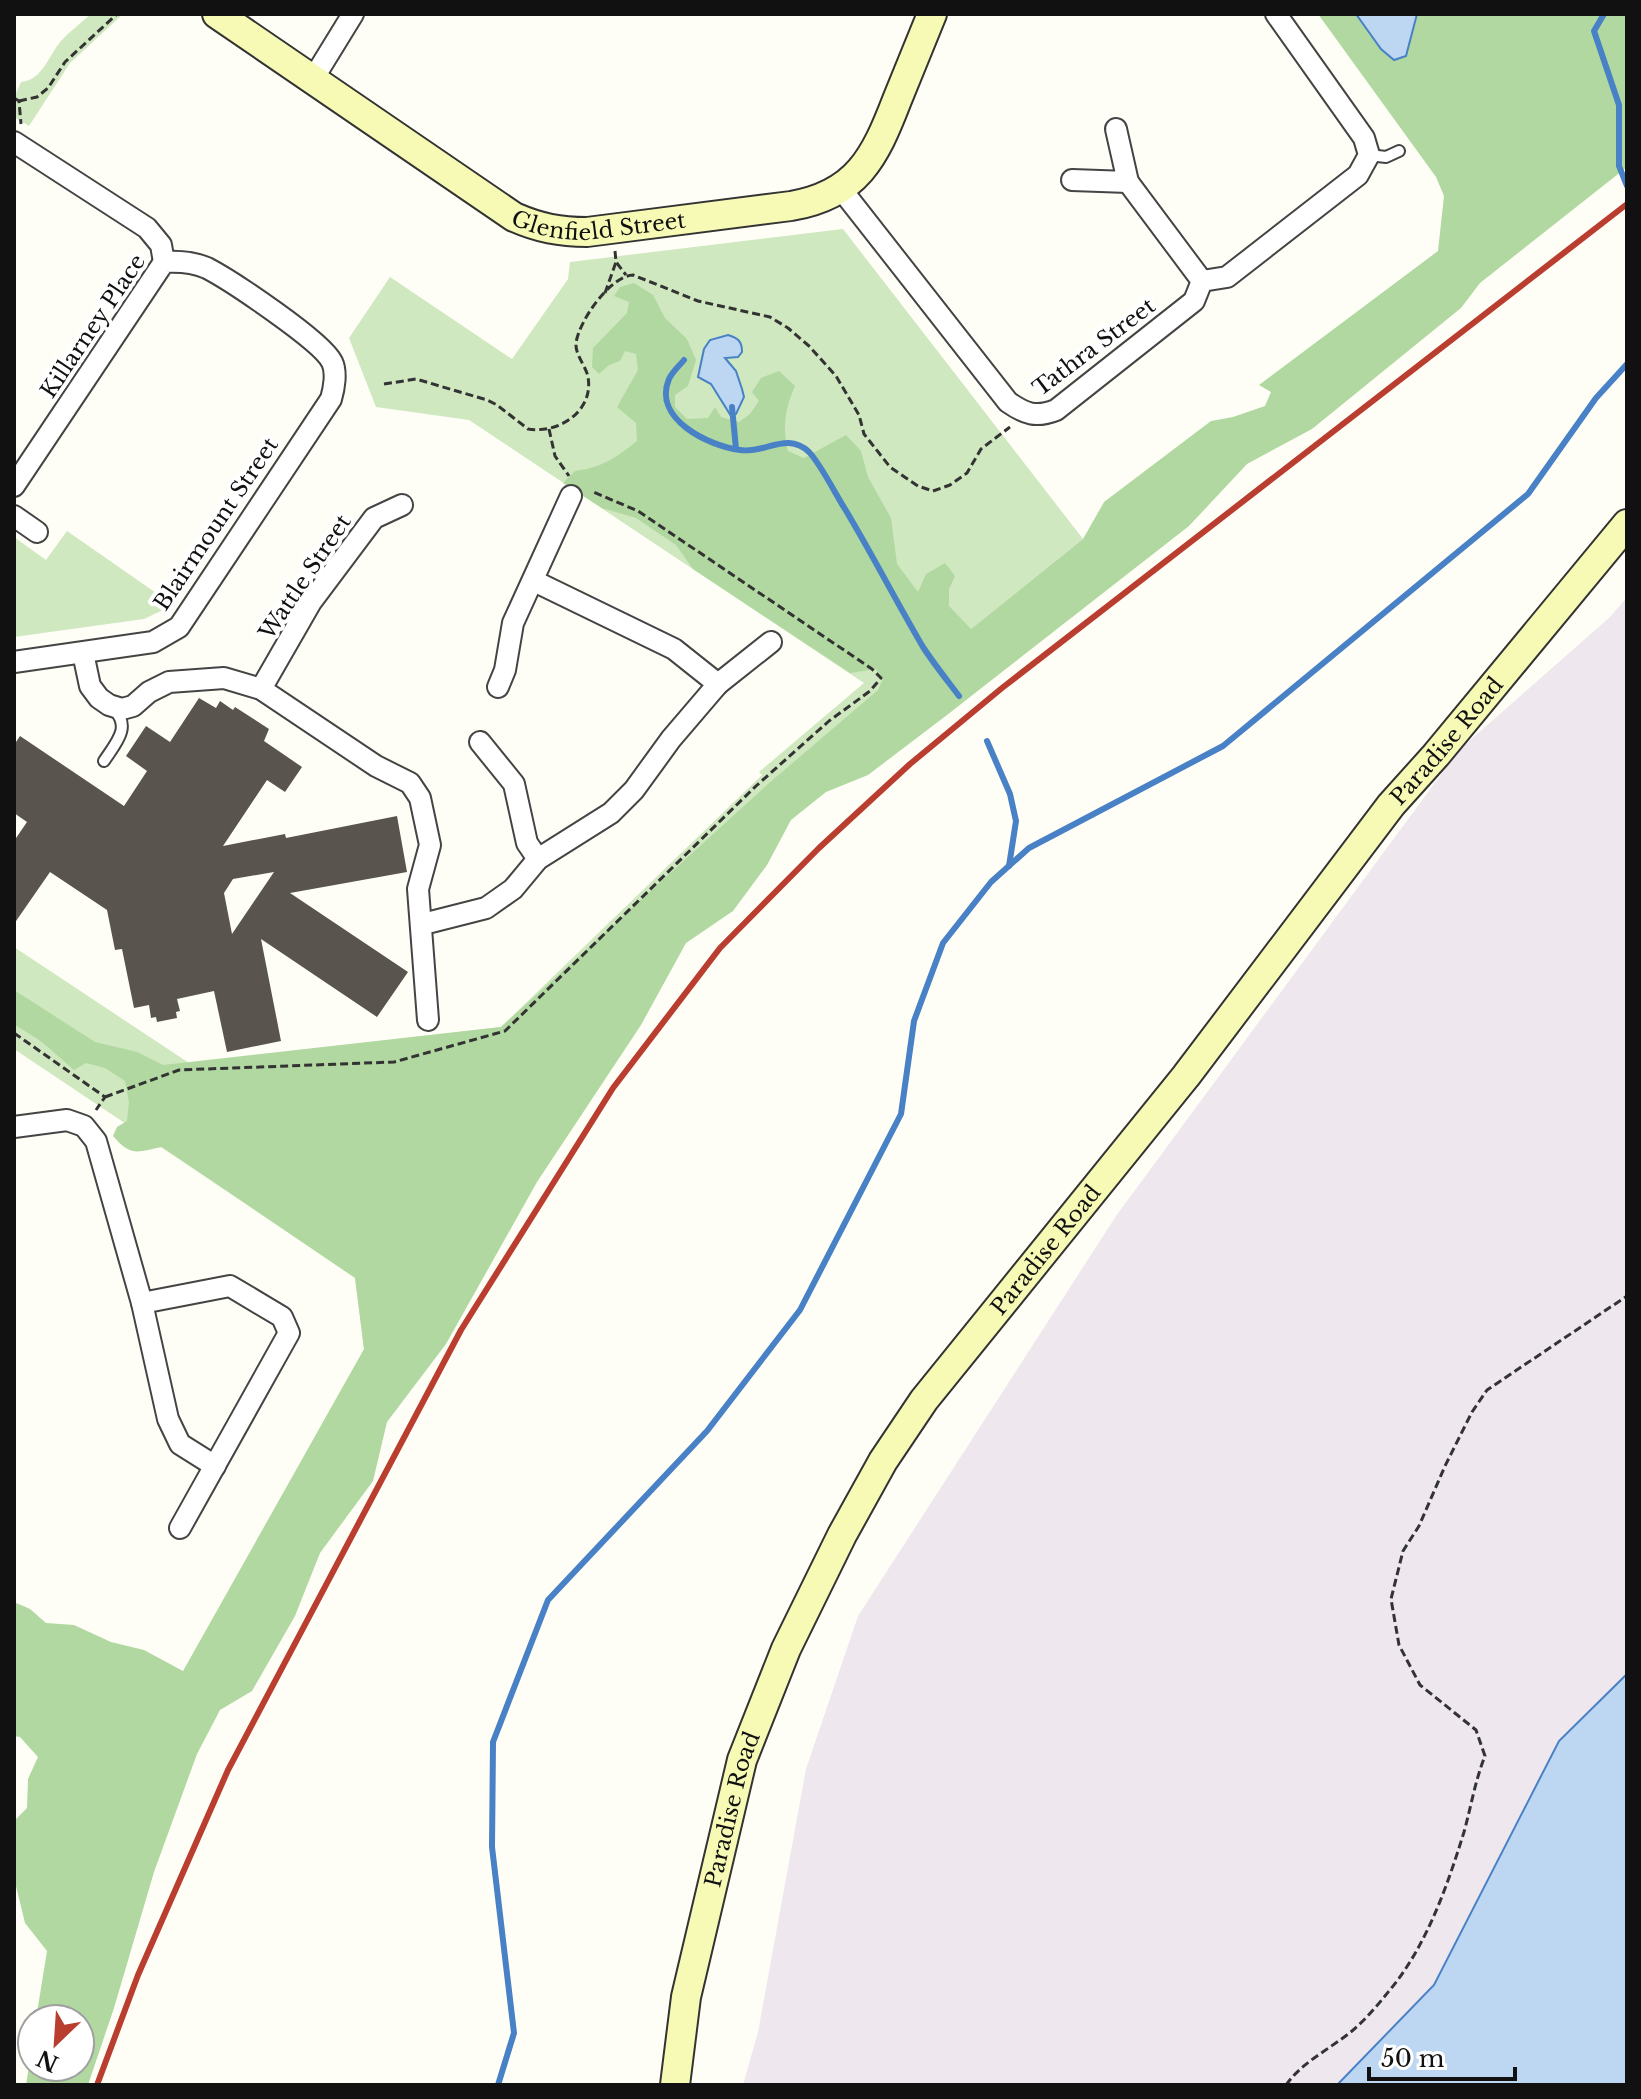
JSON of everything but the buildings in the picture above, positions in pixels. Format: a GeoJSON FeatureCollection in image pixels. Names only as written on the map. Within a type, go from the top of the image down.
{"type":"FeatureCollection","features":[{"type":"Feature","properties":{"kind":"street","name":"Glenfield Street"},"geometry":{"type":"LineString","coordinates":[[217,14],[514,217],[538,228],[564,232],[587,232],[814,203],[841,189],[860,174],[877,149],[923,17]]}},
{"type":"Feature","properties":{"kind":"street"},"geometry":{"type":"LineString","coordinates":[[313,79],[353,14]]}},
{"type":"Feature","properties":{"kind":"street"},"geometry":{"type":"LineString","coordinates":[[1116,129],[1128,182],[1202,281],[1227,277],[1358,175],[1369,155],[1364,138],[1276,14]]}},
{"type":"Feature","properties":{"kind":"street"},"geometry":{"type":"LineString","coordinates":[[16,142],[147,228],[161,245],[164,262]]}},
{"type":"Feature","properties":{"kind":"street"},"geometry":{"type":"LineString","coordinates":[[1072,180],[1128,182]]}},
{"type":"Feature","properties":{"kind":"street","name":"Tathra Street"},"geometry":{"type":"LineString","coordinates":[[841,189],[1008,402],[1023,413],[1041,416],[1056,410],[1194,301],[1202,281]]}},
{"type":"Feature","properties":{"kind":"street","name":"Killarney Place"},"geometry":{"type":"LineString","coordinates":[[14,486],[164,262],[182,261],[206,268],[314,339],[333,363],[334,388]]}},
{"type":"Feature","properties":{"kind":"street","name":"Blairmount Street"},"geometry":{"type":"LineString","coordinates":[[14,662],[153,642],[179,627],[331,399],[334,388]]}},
{"type":"Feature","properties":{"kind":"street"},"geometry":{"type":"LineString","coordinates":[[498,687],[505,670],[513,623],[571,496]]}},
{"type":"Feature","properties":{"kind":"street","name":"Wattle Street"},"geometry":{"type":"LineString","coordinates":[[261,689],[311,602],[374,518],[402,505]]}},
{"type":"Feature","properties":{"kind":"street"},"geometry":{"type":"LineString","coordinates":[[14,516],[37,532]]}},
{"type":"Feature","properties":{"kind":"street","name":"Paradise Road"},"geometry":{"type":"LineString","coordinates":[[675,2085],[686,1997],[742,1760],[786,1649],[842,1535],[883,1461],[924,1400],[1186,1076],[1391,805],[1627,524]]}},
{"type":"Feature","properties":{"kind":"street"},"geometry":{"type":"LineString","coordinates":[[534,581],[674,649],[718,684]]}},
{"type":"Feature","properties":{"kind":"street"},"geometry":{"type":"LineString","coordinates":[[423,924],[486,908],[513,889],[538,859],[611,813],[634,790],[671,739],[718,684],[771,642]]}},
{"type":"Feature","properties":{"kind":"street"},"geometry":{"type":"LineString","coordinates":[[83,653],[90,686],[109,705],[122,709],[133,706],[149,692],[169,682],[224,678],[261,689],[376,766],[410,783],[420,798],[430,845],[418,889],[428,1020]]}},
{"type":"Feature","properties":{"kind":"street"},"geometry":{"type":"LineString","coordinates":[[480,742],[514,784],[527,843],[538,859]]}},
{"type":"Feature","properties":{"kind":"street"},"geometry":{"type":"LineString","coordinates":[[14,1127],[67,1120],[84,1126],[96,1141],[142,1303],[168,1419],[180,1444],[215,1466]]}},
{"type":"Feature","properties":{"kind":"street"},"geometry":{"type":"LineString","coordinates":[[142,1303],[230,1286],[282,1317],[289,1333],[180,1528]]}},
{"type":"Feature","properties":{"kind":"lane"},"geometry":{"type":"LineString","coordinates":[[1369,155],[1386,157],[1399,151]]}},
{"type":"Feature","properties":{"kind":"lane"},"geometry":{"type":"LineString","coordinates":[[104,761],[122,734],[123,724],[109,705]]}},
{"type":"Feature","properties":{"kind":"path"},"geometry":{"type":"LineString","coordinates":[[16,142],[22,132],[16,100],[37,97],[48,88],[65,62],[117,14]]}},
{"type":"Feature","properties":{"kind":"path"},"geometry":{"type":"LineString","coordinates":[[605,293],[616,262],[615,251]]}},
{"type":"Feature","properties":{"kind":"path"},"geometry":{"type":"LineString","coordinates":[[616,262],[626,275],[641,277],[698,301],[770,317],[788,328],[836,376],[859,415],[864,434],[890,467],[927,489],[940,490],[967,473],[981,449],[1018,421],[1023,413]]}},
{"type":"Feature","properties":{"kind":"path"},"geometry":{"type":"LineString","coordinates":[[384,384],[416,379],[497,405],[528,429],[560,427],[576,415],[587,397],[587,373],[576,343],[590,310],[626,275]]}},
{"type":"Feature","properties":{"kind":"path"},"geometry":{"type":"LineString","coordinates":[[14,1033],[105,1097],[84,1126]]}},
{"type":"Feature","properties":{"kind":"path"},"geometry":{"type":"LineString","coordinates":[[1286,2085],[1293,2074],[1354,2029],[1391,1989],[1417,1949],[1444,1891],[1465,1829],[1474,1783],[1485,1756],[1476,1730],[1420,1685],[1399,1645],[1391,1599],[1403,1551],[1419,1526],[1445,1466],[1487,1390],[1627,1296]]}},
{"type":"Feature","properties":{"kind":"shaded area"},"geometry":{"type":"Polygon","coordinates":[[[1627,597],[1627,2085],[743,2085],[758,2032],[806,1769],[858,1616],[1116,1216],[1459,750],[1610,617],[1627,597]]]}},
{"type":"Feature","properties":{"kind":"green space"},"geometry":{"type":"Polygon","coordinates":[[[91,14],[123,14],[70,63],[29,126],[14,117],[14,98],[21,82],[35,77],[61,41],[91,14]]]}},
{"type":"Feature","properties":{"kind":"green space"},"geometry":{"type":"Polygon","coordinates":[[[1318,14],[1356,14],[1381,49],[1406,56],[1417,14],[1627,14],[1627,167],[1480,283],[1461,308],[1312,429],[1247,464],[1189,526],[868,775],[826,792],[791,820],[767,865],[733,911],[686,943],[641,1025],[537,1182],[446,1344],[387,1422],[373,1481],[320,1553],[295,1616],[252,1691],[220,1710],[197,1754],[154,1872],[96,2061],[96,2003],[39,2003],[47,1951],[25,1923],[14,1878],[14,1821],[27,1808],[28,1779],[38,1757],[20,1737],[14,1736],[14,1602],[30,1609],[46,1623],[74,1625],[111,1642],[144,1650],[183,1671],[364,1349],[355,1278],[162,1147],[135,1151],[119,1143],[113,1136],[117,1127],[127,1121],[129,1102],[125,1081],[105,1068],[86,1063],[74,1070],[42,1042],[14,1024],[14,990],[95,1042],[137,1052],[163,1065],[501,1027],[768,784],[878,690],[883,679],[876,669],[850,673],[693,569],[676,545],[636,518],[602,508],[563,483],[575,471],[608,461],[637,441],[636,423],[617,407],[638,370],[636,354],[625,351],[620,361],[599,374],[592,367],[593,348],[627,313],[629,302],[614,296],[620,287],[634,283],[653,295],[665,318],[687,339],[696,360],[688,386],[675,395],[675,407],[687,419],[708,418],[715,407],[721,417],[739,422],[750,414],[759,401],[752,392],[761,378],[779,371],[795,386],[786,418],[788,451],[804,458],[846,435],[861,451],[868,477],[891,518],[897,564],[918,592],[926,574],[945,563],[955,576],[949,589],[949,606],[971,629],[1083,539],[1104,502],[1211,421],[1265,406],[1271,392],[1259,385],[1438,251],[1444,196],[1436,177],[1318,14]]]}},
{"type":"Feature","properties":{"kind":"green space"},"geometry":{"type":"Polygon","coordinates":[[[843,229],[1083,539],[895,690],[798,777],[364,1349],[355,1277],[14,1049],[14,947],[189,1063],[501,1027],[762,775],[759,772],[864,683],[469,420],[376,407],[349,338],[390,277],[512,359],[568,279],[570,262],[843,229]]]}},
{"type":"Feature","properties":{"kind":"green space"},"geometry":{"type":"Polygon","coordinates":[[[67,531],[169,602],[163,610],[144,619],[14,637],[14,537],[46,560],[67,531]]]}},
{"type":"Feature","properties":{"kind":"green space"},"geometry":{"type":"Polygon","coordinates":[[[26,2083],[89,2083],[88,2085],[26,2083]]]}},
{"type":"Feature","properties":{"kind":"water"},"geometry":{"type":"Polygon","coordinates":[[[1356,14],[1417,14],[1406,56],[1394,60],[1381,49],[1356,14]]]}},
{"type":"Feature","properties":{"kind":"water"},"geometry":{"type":"Polygon","coordinates":[[[728,335],[741,345],[742,352],[738,357],[725,358],[736,371],[744,397],[736,414],[731,416],[711,384],[698,377],[704,349],[710,340],[728,335]]]}},
{"type":"Feature","properties":{"kind":"water"},"geometry":{"type":"Polygon","coordinates":[[[1627,1674],[1627,2085],[1337,2085],[1434,1985],[1559,1741],[1627,1674]]]}},
{"type":"Feature","properties":{"kind":"waterway"},"geometry":{"type":"LineString","coordinates":[[1604,14],[1594,31],[1619,105],[1619,166],[1627,186]]}},
{"type":"Feature","properties":{"kind":"waterway"},"geometry":{"type":"LineString","coordinates":[[684,360],[670,376],[666,393],[676,418],[699,436],[727,447],[749,450],[792,443],[809,452],[823,471],[923,647],[959,696]]}},
{"type":"Feature","properties":{"kind":"waterway"},"geometry":{"type":"LineString","coordinates":[[498,2085],[514,2033],[492,1847],[493,1742],[548,1600],[707,1431],[800,1310],[901,1114],[914,1021],[943,943],[991,882],[1029,848],[1223,746],[1528,494],[1596,398],[1627,364]]}},
{"type":"Feature","properties":{"kind":"waterway"},"geometry":{"type":"LineString","coordinates":[[732,407],[736,449]]}},
{"type":"Feature","properties":{"kind":"waterway"},"geometry":{"type":"LineString","coordinates":[[987,741],[1010,794],[1016,821],[1009,866]]}},
{"type":"Feature","properties":{"kind":"railway"},"geometry":{"type":"LineString","coordinates":[[97,2085],[138,1975],[228,1770],[461,1330],[613,1088],[720,948],[819,848],[910,764],[1002,688],[1627,204]]}}]}
